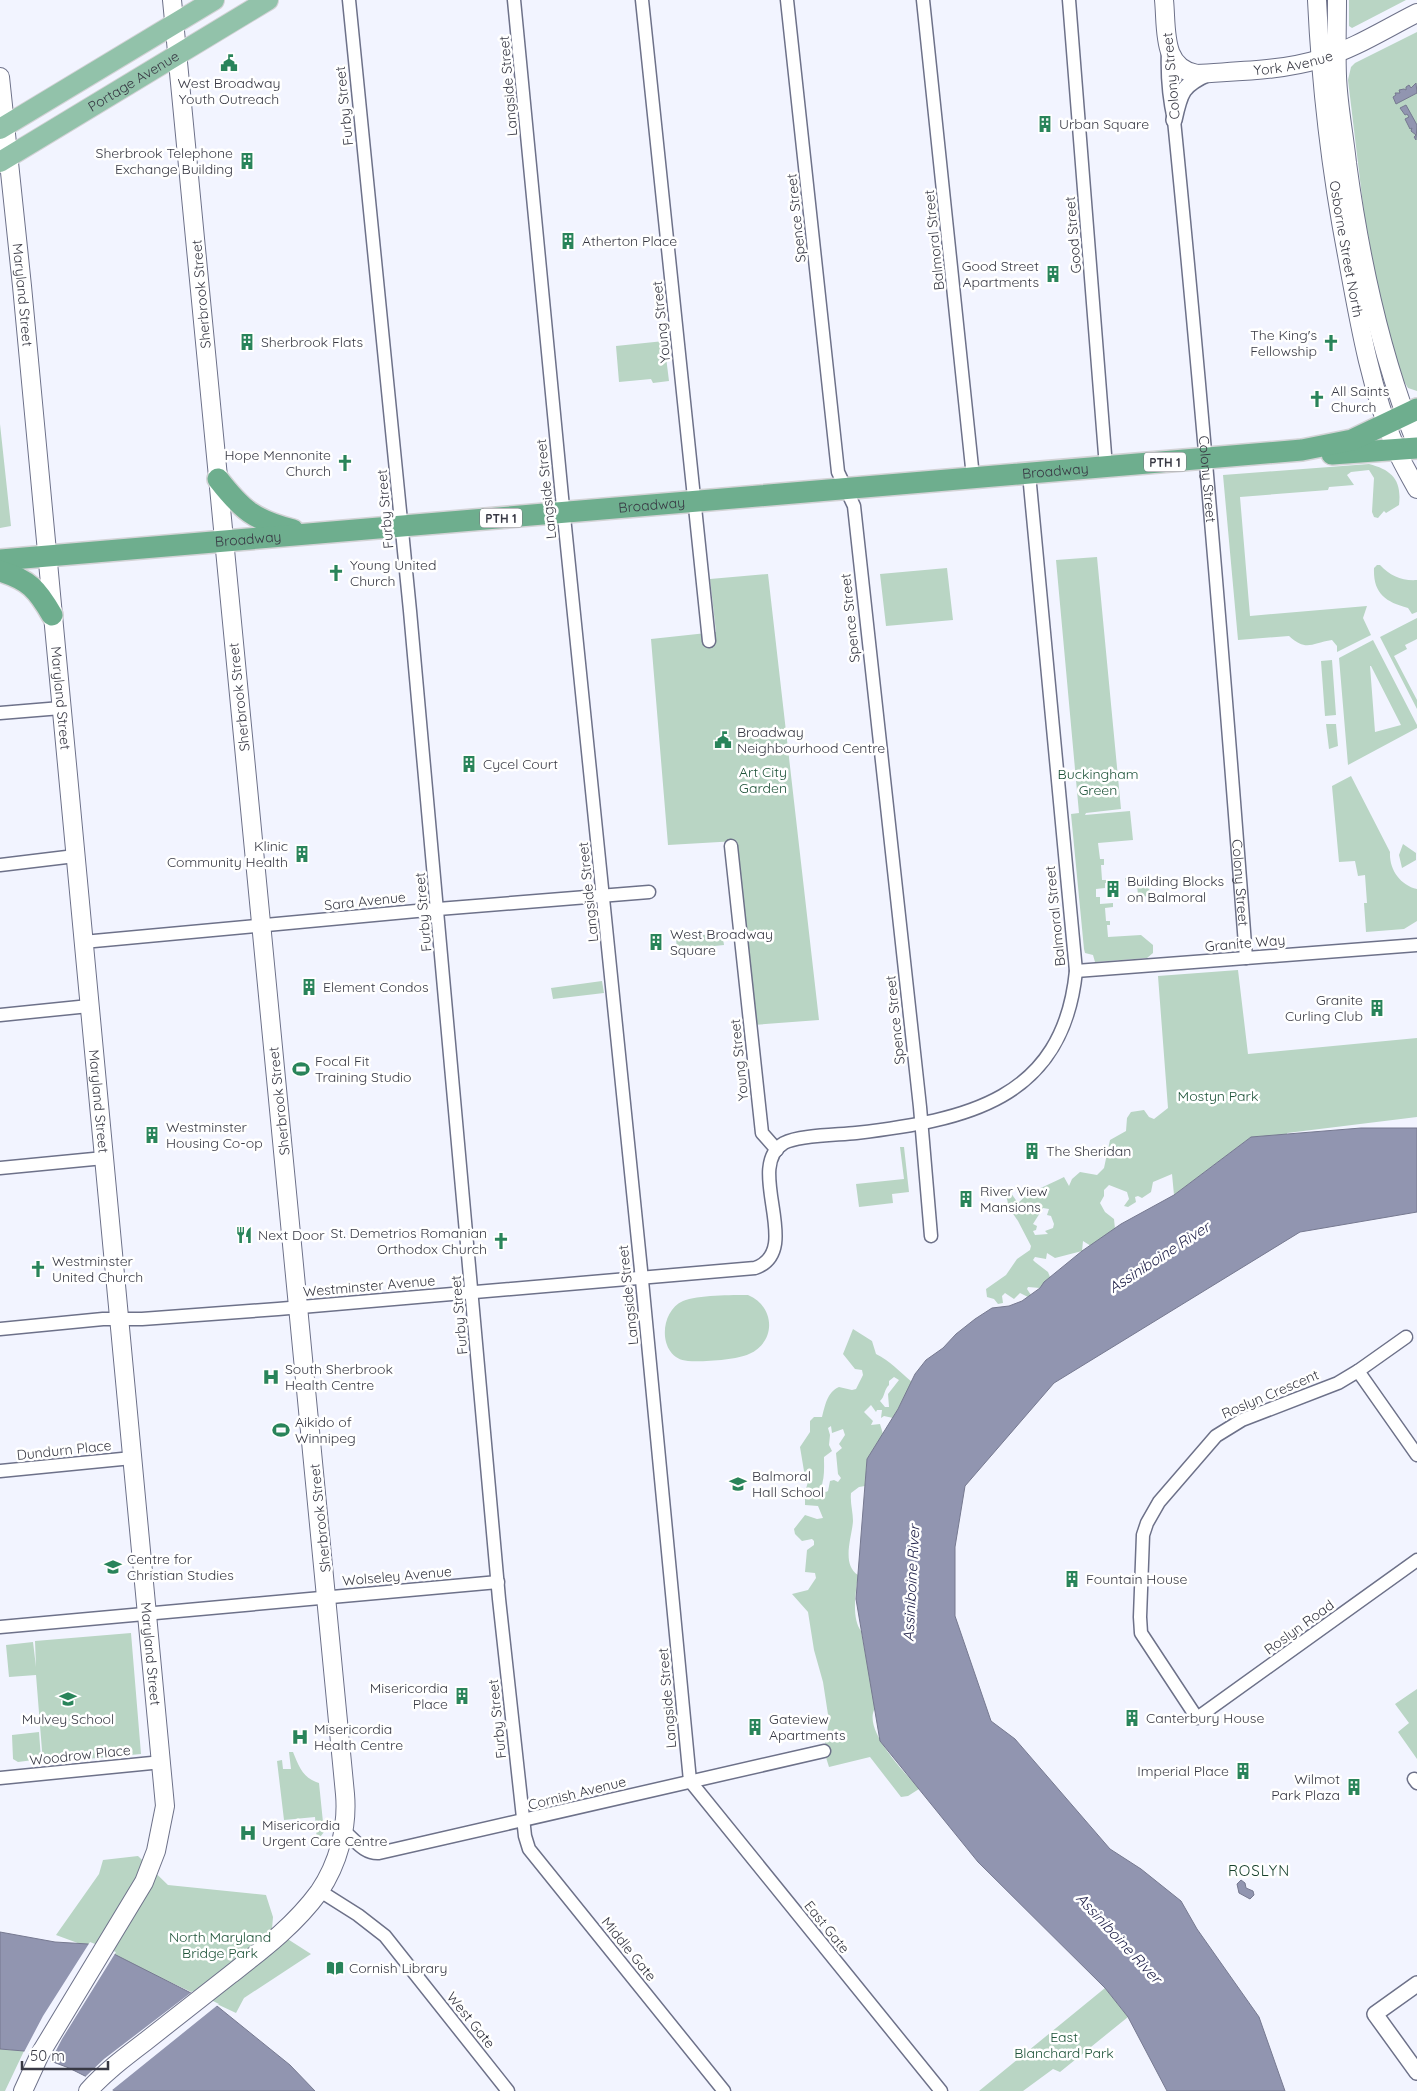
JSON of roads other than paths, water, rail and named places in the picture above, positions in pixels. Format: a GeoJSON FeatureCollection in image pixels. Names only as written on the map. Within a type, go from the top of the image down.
{"type":"FeatureCollection","features":[{"type":"Feature","properties":{"kind":"highway","name":"Broadway"},"geometry":{"type":"LineString","coordinates":[[0,560],[1302,450],[1352,440],[1403,416]]}},
{"type":"Feature","properties":{"kind":"highway","name":"Broadway"},"geometry":{"type":"LineString","coordinates":[[1302,450],[1324,455],[1410,448]]}},
{"type":"Feature","properties":{"kind":"highway"},"geometry":{"type":"LineString","coordinates":[[218,479],[234,500],[251,514],[271,524],[308,533]]}},
{"type":"Feature","properties":{"kind":"highway"},"geometry":{"type":"LineString","coordinates":[[0,570],[32,586],[39,593],[52,615]]}},
{"type":"Feature","properties":{"kind":"main road","name":"Sherbrook Street"},"geometry":{"type":"LineString","coordinates":[[88,2091],[114,2066],[278,1936],[298,1917],[320,1891],[332,1867],[344,1831],[346,1818],[346,1794],[328,1597],[172,0]]}},
{"type":"Feature","properties":{"kind":"main road","name":"Portage Avenue"},"geometry":{"type":"LineString","coordinates":[[2,128],[214,0]]}},
{"type":"Feature","properties":{"kind":"main road","name":"Portage Avenue"},"geometry":{"type":"LineString","coordinates":[[4,160],[268,0]]}},
{"type":"Feature","properties":{"kind":"main road","name":"Colony Street"},"geometry":{"type":"LineString","coordinates":[[1164,0],[1168,51]]}},
{"type":"Feature","properties":{"kind":"main road","name":"Osborne Street North"},"geometry":{"type":"LineString","coordinates":[[1317,0],[1329,56],[1337,78],[1362,258],[1376,320],[1403,416],[1417,489]]}},
{"type":"Feature","properties":{"kind":"main road","name":"Osborne Street North"},"geometry":{"type":"LineString","coordinates":[[1329,56],[1337,0]]}},
{"type":"Feature","properties":{"kind":"main road","name":"York Avenue"},"geometry":{"type":"LineString","coordinates":[[1168,51],[1184,70],[1198,74],[1284,66],[1329,56],[1417,13]]}},
{"type":"Feature","properties":{"kind":"main road","name":"Maryland Street"},"geometry":{"type":"LineString","coordinates":[[0,76],[4,160],[52,615],[165,1806],[154,1859],[146,1878],[40,2054],[23,2091]]}},
{"type":"Feature","properties":{"kind":"street","name":"Furby Street"},"geometry":{"type":"LineString","coordinates":[[349,0],[402,526],[498,1582],[523,1821]]}},
{"type":"Feature","properties":{"kind":"street","name":"Langside Street"},"geometry":{"type":"LineString","coordinates":[[514,0],[563,513],[642,1279],[690,1781]]}},
{"type":"Feature","properties":{"kind":"street","name":"Young Street"},"geometry":{"type":"LineString","coordinates":[[642,0],[709,641]]}},
{"type":"Feature","properties":{"kind":"street","name":"Spence Street"},"geometry":{"type":"LineString","coordinates":[[787,0],[838,472],[854,506],[922,1123],[931,1236]]}},
{"type":"Feature","properties":{"kind":"street","name":"Balmoral Street"},"geometry":{"type":"LineString","coordinates":[[924,0],[973,477]]}},
{"type":"Feature","properties":{"kind":"street","name":"Good Street"},"geometry":{"type":"LineString","coordinates":[[1069,0],[1106,467]]}},
{"type":"Feature","properties":{"kind":"street","name":"Colony Street"},"geometry":{"type":"LineString","coordinates":[[1168,51],[1167,70],[1174,120],[1206,458],[1246,958]]}},
{"type":"Feature","properties":{"kind":"street"},"geometry":{"type":"LineString","coordinates":[[1174,120],[1180,95],[1185,86],[1195,79],[1211,73]]}},
{"type":"Feature","properties":{"kind":"street","name":"Balmoral Street"},"geometry":{"type":"LineString","coordinates":[[777,1150],[783,1144],[792,1140],[905,1127],[956,1116],[986,1105],[1011,1090],[1037,1068],[1053,1048],[1061,1031],[1074,992],[1076,971],[1029,474]]}},
{"type":"Feature","properties":{"kind":"street"},"geometry":{"type":"LineString","coordinates":[[0,714],[61,708]]}},
{"type":"Feature","properties":{"kind":"street","name":"Young Street"},"geometry":{"type":"LineString","coordinates":[[731,846],[762,1132],[777,1150]]}},
{"type":"Feature","properties":{"kind":"street"},"geometry":{"type":"LineString","coordinates":[[0,865],[75,856]]}},
{"type":"Feature","properties":{"kind":"street","name":"Sara Avenue"},"geometry":{"type":"LineString","coordinates":[[83,942],[438,909],[650,892]]}},
{"type":"Feature","properties":{"kind":"street","name":"Granite Way"},"geometry":{"type":"LineString","coordinates":[[1076,971],[1417,945]]}},
{"type":"Feature","properties":{"kind":"street"},"geometry":{"type":"LineString","coordinates":[[0,1015],[89,1006]]}},
{"type":"Feature","properties":{"kind":"street","name":"Westminster Avenue"},"geometry":{"type":"LineString","coordinates":[[0,1329],[119,1319],[205,1315],[755,1268],[768,1262],[775,1246],[770,1171],[771,1160],[777,1150]]}},
{"type":"Feature","properties":{"kind":"street"},"geometry":{"type":"LineString","coordinates":[[0,1168],[104,1158]]}},
{"type":"Feature","properties":{"kind":"street","name":"Roslyn Crescent"},"geometry":{"type":"LineString","coordinates":[[1197,1718],[1141,1633],[1143,1536],[1146,1522],[1159,1502],[1207,1444],[1224,1430],[1242,1420],[1343,1380],[1406,1338]]}},
{"type":"Feature","properties":{"kind":"street"},"geometry":{"type":"LineString","coordinates":[[1358,1371],[1417,1456]]}},
{"type":"Feature","properties":{"kind":"street","name":"Dundurn Place"},"geometry":{"type":"LineString","coordinates":[[0,1471],[132,1458]]}},
{"type":"Feature","properties":{"kind":"street","name":"Roslyn Road"},"geometry":{"type":"LineString","coordinates":[[1197,1718],[1417,1560]]}},
{"type":"Feature","properties":{"kind":"street","name":"Wolseley Avenue"},"geometry":{"type":"LineString","coordinates":[[0,1628],[498,1582]]}},
{"type":"Feature","properties":{"kind":"street","name":"Cornish Avenue"},"geometry":{"type":"LineString","coordinates":[[344,1831],[363,1849],[375,1853],[824,1752]]}},
{"type":"Feature","properties":{"kind":"street","name":"Woodrow Place"},"geometry":{"type":"LineString","coordinates":[[0,1778],[162,1762]]}},
{"type":"Feature","properties":{"kind":"street","name":"East Gate"},"geometry":{"type":"LineString","coordinates":[[690,1781],[941,2091]]}},
{"type":"Feature","properties":{"kind":"street","name":"Middle Gate"},"geometry":{"type":"LineString","coordinates":[[523,1821],[525,1836],[530,1849],[724,2091]]}},
{"type":"Feature","properties":{"kind":"street","name":"West Gate"},"geometry":{"type":"LineString","coordinates":[[320,1891],[358,1915],[385,1936],[508,2091]]}},
{"type":"Feature","properties":{"kind":"street"},"geometry":{"type":"LineString","coordinates":[[1417,1984],[1375,2014],[1417,2072]]}},
{"type":"Feature","properties":{"kind":"water"},"geometry":{"type":"Polygon","coordinates":[[[1416,83],[1417,93],[1396,104],[1393,97],[1396,95],[1395,93],[1400,93],[1399,90],[1406,90],[1406,87],[1409,85],[1411,88],[1416,83]]]}},
{"type":"Feature","properties":{"kind":"water"},"geometry":{"type":"Polygon","coordinates":[[[1406,105],[1417,125],[1416,140],[1414,137],[1416,135],[1411,131],[1412,128],[1410,129],[1405,119],[1409,117],[1400,108],[1406,105]]]}},
{"type":"Feature","properties":{"kind":"water","name":"Assiniboine River"},"geometry":{"type":"Polygon","coordinates":[[[1361,1128],[1417,1128],[1417,1212],[1300,1232],[1054,1383],[965,1486],[955,1547],[955,1616],[991,1721],[1015,1739],[1110,1849],[1141,1869],[1181,1901],[1197,1929],[1259,2017],[1285,2091],[1167,2091],[1128,2017],[1105,1988],[978,1862],[880,1741],[856,1599],[867,1459],[898,1409],[915,1374],[926,1360],[943,1348],[956,1334],[975,1319],[992,1308],[1009,1306],[1022,1301],[1040,1288],[1044,1282],[1082,1251],[1121,1224],[1174,1195],[1251,1137],[1361,1128]]]}},
{"type":"Feature","properties":{"kind":"water"},"geometry":{"type":"Polygon","coordinates":[[[1241,1880],[1245,1883],[1246,1888],[1253,1891],[1254,1895],[1250,1899],[1239,1893],[1237,1884],[1241,1880]]]}},
{"type":"Feature","properties":{"kind":"water"},"geometry":{"type":"Polygon","coordinates":[[[0,1932],[55,1942],[88,1944],[114,1954],[217,2006],[290,2065],[315,2091],[115,2091],[69,2068],[24,2051],[0,2049],[0,1932]]]}},
{"type":"Feature","properties":{"kind":"place","name":"West Broadway Youth Outreach"},"geometry":{"type":"Point","coordinates":[229,63]}},
{"type":"Feature","properties":{"kind":"place","name":"Urban Square"},"geometry":{"type":"Point","coordinates":[1045,124]}},
{"type":"Feature","properties":{"kind":"place","name":"Sherbrook Telephone Exchange Building"},"geometry":{"type":"Point","coordinates":[247,161]}},
{"type":"Feature","properties":{"kind":"place","name":"Atherton Place"},"geometry":{"type":"Point","coordinates":[568,241]}},
{"type":"Feature","properties":{"kind":"place","name":"Good Street Apartments"},"geometry":{"type":"Point","coordinates":[1053,274]}},
{"type":"Feature","properties":{"kind":"place","name":"Sherbrook Flats"},"geometry":{"type":"Point","coordinates":[247,342]}},
{"type":"Feature","properties":{"kind":"place","name":"The King's Fellowship"},"geometry":{"type":"Point","coordinates":[1331,343]}},
{"type":"Feature","properties":{"kind":"place","name":"All Saints Church"},"geometry":{"type":"Point","coordinates":[1317,399]}},
{"type":"Feature","properties":{"kind":"place","name":"Hope Mennonite Church"},"geometry":{"type":"Point","coordinates":[345,463]}},
{"type":"Feature","properties":{"kind":"place","name":"Young United Church"},"geometry":{"type":"Point","coordinates":[336,573]}},
{"type":"Feature","properties":{"kind":"place","name":"Broadway Neighbourhood Centre"},"geometry":{"type":"Point","coordinates":[723,740]}},
{"type":"Feature","properties":{"kind":"place","name":"Cycel Court"},"geometry":{"type":"Point","coordinates":[469,764]}},
{"type":"Feature","properties":{"kind":"place","name":"Klinic Community Health"},"geometry":{"type":"Point","coordinates":[302,854]}},
{"type":"Feature","properties":{"kind":"place","name":"Building Blocks on Balmoral"},"geometry":{"type":"Point","coordinates":[1113,889]}},
{"type":"Feature","properties":{"kind":"place","name":"West Broadway Square"},"geometry":{"type":"Point","coordinates":[656,942]}},
{"type":"Feature","properties":{"kind":"place","name":"Element Condos"},"geometry":{"type":"Point","coordinates":[309,987]}},
{"type":"Feature","properties":{"kind":"place","name":"Granite Curling Club"},"geometry":{"type":"Point","coordinates":[1377,1008]}},
{"type":"Feature","properties":{"kind":"place","name":"Focal Fit Training Studio"},"geometry":{"type":"Point","coordinates":[301,1069]}},
{"type":"Feature","properties":{"kind":"place","name":"Westminster Housing Co-op"},"geometry":{"type":"Point","coordinates":[152,1135]}},
{"type":"Feature","properties":{"kind":"place","name":"The Sheridan"},"geometry":{"type":"Point","coordinates":[1032,1151]}},
{"type":"Feature","properties":{"kind":"place","name":"River View Mansions"},"geometry":{"type":"Point","coordinates":[966,1199]}},
{"type":"Feature","properties":{"kind":"place","name":"Next Door"},"geometry":{"type":"Point","coordinates":[244,1235]}},
{"type":"Feature","properties":{"kind":"place","name":"St. Demetrios Romanian Orthodox Church"},"geometry":{"type":"Point","coordinates":[501,1241]}},
{"type":"Feature","properties":{"kind":"place","name":"Westminster United Church"},"geometry":{"type":"Point","coordinates":[38,1269]}},
{"type":"Feature","properties":{"kind":"place","name":"South Sherbrook Health Centre"},"geometry":{"type":"Point","coordinates":[271,1377]}},
{"type":"Feature","properties":{"kind":"place","name":"Aikido of Winnipeg"},"geometry":{"type":"Point","coordinates":[281,1430]}},
{"type":"Feature","properties":{"kind":"place","name":"Balmoral Hall School"},"geometry":{"type":"Point","coordinates":[738,1484]}},
{"type":"Feature","properties":{"kind":"place","name":"Centre for Christian Studies"},"geometry":{"type":"Point","coordinates":[113,1567]}},
{"type":"Feature","properties":{"kind":"place","name":"Fountain House"},"geometry":{"type":"Point","coordinates":[1072,1579]}},
{"type":"Feature","properties":{"kind":"place","name":"Misericordia Place"},"geometry":{"type":"Point","coordinates":[462,1696]}},
{"type":"Feature","properties":{"kind":"place","name":"Mulvey School"},"geometry":{"type":"Point","coordinates":[68,1699]}},
{"type":"Feature","properties":{"kind":"place","name":"Canterbury House"},"geometry":{"type":"Point","coordinates":[1132,1718]}},
{"type":"Feature","properties":{"kind":"place","name":"Gateview Apartments"},"geometry":{"type":"Point","coordinates":[755,1727]}},
{"type":"Feature","properties":{"kind":"place","name":"Misericordia Health Centre"},"geometry":{"type":"Point","coordinates":[300,1737]}},
{"type":"Feature","properties":{"kind":"place","name":"Imperial Place"},"geometry":{"type":"Point","coordinates":[1243,1771]}},
{"type":"Feature","properties":{"kind":"place","name":"Wilmot Park Plaza"},"geometry":{"type":"Point","coordinates":[1354,1787]}},
{"type":"Feature","properties":{"kind":"place","name":"Misericordia Urgent Care Centre"},"geometry":{"type":"Point","coordinates":[248,1833]}},
{"type":"Feature","properties":{"kind":"place","name":"Cornish Library"},"geometry":{"type":"Point","coordinates":[335,1968]}},
{"type":"Feature","properties":{"kind":"district","name":"ROSLYN"},"geometry":{"type":"Point","coordinates":[1259,1870]}},
{"type":"Feature","properties":{"kind":"park label","name":"Art City Garden"},"geometry":{"type":"Point","coordinates":[763,780]}},
{"type":"Feature","properties":{"kind":"park label","name":"Buckingham Green"},"geometry":{"type":"Point","coordinates":[1098,782]}},
{"type":"Feature","properties":{"kind":"park label","name":"Mostyn Park"},"geometry":{"type":"Point","coordinates":[1218,1096]}},
{"type":"Feature","properties":{"kind":"park label","name":"North Maryland Bridge Park"},"geometry":{"type":"Point","coordinates":[220,1945]}},
{"type":"Feature","properties":{"kind":"park label","name":"East Blanchard Park"},"geometry":{"type":"Point","coordinates":[1064,2046]}}]}
